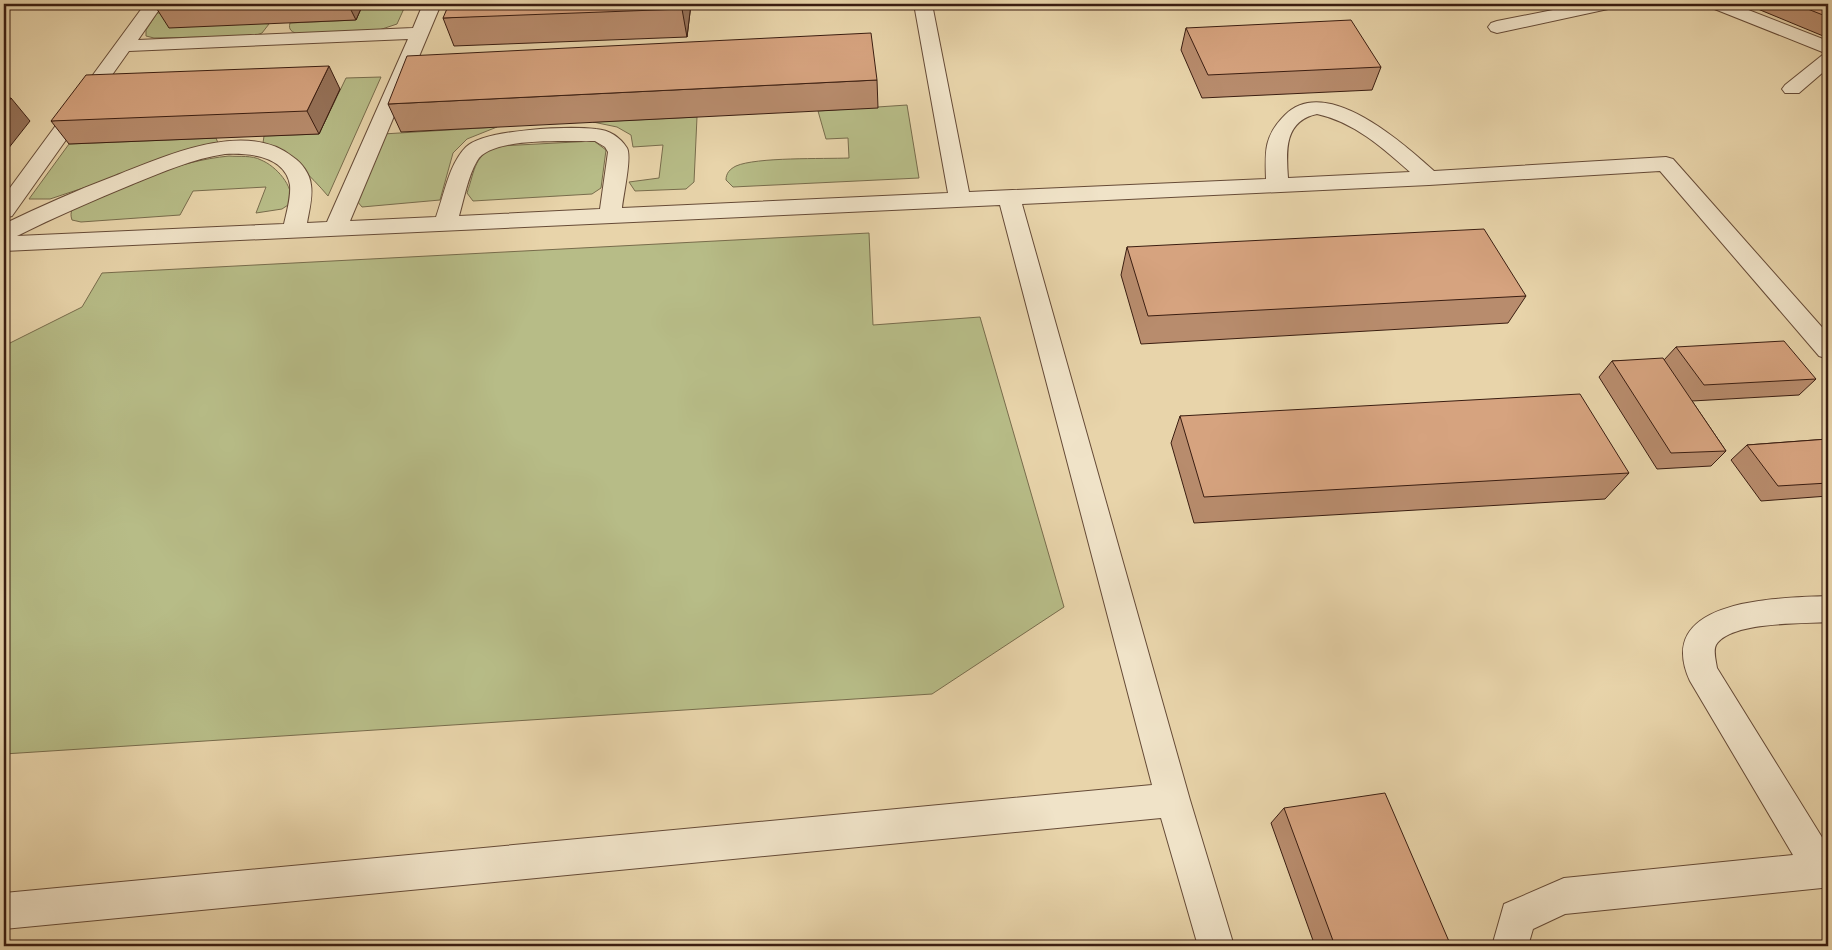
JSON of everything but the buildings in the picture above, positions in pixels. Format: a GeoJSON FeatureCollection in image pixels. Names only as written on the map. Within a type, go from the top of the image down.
{"type":"FeatureCollection","features":[{"type":"Feature","properties":{"kind":"street"},"geometry":{"type":"LineString","coordinates":[[4,210],[154,4]]}},
{"type":"Feature","properties":{"kind":"street"},"geometry":{"type":"LineString","coordinates":[[336,230],[432,4]]}},
{"type":"Feature","properties":{"kind":"street"},"geometry":{"type":"LineString","coordinates":[[923,4],[960,200]]}},
{"type":"Feature","properties":{"kind":"street"},"geometry":{"type":"LineString","coordinates":[[1497,27],[1608,4]]}},
{"type":"Feature","properties":{"kind":"street"},"geometry":{"type":"LineString","coordinates":[[1718,4],[1828,48]]}},
{"type":"Feature","properties":{"kind":"street"},"geometry":{"type":"LineString","coordinates":[[123,46],[419,33]]}},
{"type":"Feature","properties":{"kind":"street"},"geometry":{"type":"LineString","coordinates":[[1792,89],[1828,58]]}},
{"type":"Feature","properties":{"kind":"street"},"geometry":{"type":"LineString","coordinates":[[1277,185],[1277,141],[1290,118],[1305,109],[1322,108],[1348,117],[1369,128],[1396,148],[1429,178]]}},
{"type":"Feature","properties":{"kind":"street"},"geometry":{"type":"LineString","coordinates":[[445,224],[466,161],[472,152],[486,144],[504,140],[596,135],[608,138],[616,145],[618,152],[610,216]]}},
{"type":"Feature","properties":{"kind":"street"},"geometry":{"type":"LineString","coordinates":[[4,233],[51,208],[168,163],[207,151],[238,147],[263,149],[279,156],[292,167],[300,183],[294,232]]}},
{"type":"Feature","properties":{"kind":"street"},"geometry":{"type":"LineString","coordinates":[[4,244],[1429,178],[1666,164],[1828,350]]}},
{"type":"Feature","properties":{"kind":"street"},"geometry":{"type":"LineString","coordinates":[[1009,197],[1173,800],[1216,946]]}},
{"type":"Feature","properties":{"kind":"street"},"geometry":{"type":"LineString","coordinates":[[1510,946],[1518,917],[1564,896],[1825,869],[1701,671],[1700,644],[1713,628],[1738,616],[1828,609]]}},
{"type":"Feature","properties":{"kind":"street"},"geometry":{"type":"LineString","coordinates":[[4,911],[1173,800]]}},
{"type":"Feature","properties":{"kind":"green space"},"geometry":{"type":"Polygon","coordinates":[[[363,4],[406,4],[397,24],[379,30],[298,34],[290,29],[290,23],[355,20],[363,4]]]}},
{"type":"Feature","properties":{"kind":"green space"},"geometry":{"type":"Polygon","coordinates":[[[180,12],[269,24],[262,33],[254,36],[154,38],[146,36],[146,30],[157,13],[180,12]]]}},
{"type":"Feature","properties":{"kind":"green space"},"geometry":{"type":"Polygon","coordinates":[[[381,77],[328,196],[298,166],[282,153],[263,143],[264,136],[319,134],[346,78],[381,77]]]}},
{"type":"Feature","properties":{"kind":"green space"},"geometry":{"type":"Polygon","coordinates":[[[907,105],[919,178],[733,187],[726,180],[730,170],[746,163],[774,160],[849,158],[848,138],[826,139],[818,111],[907,105]]]}},
{"type":"Feature","properties":{"kind":"green space"},"geometry":{"type":"Polygon","coordinates":[[[697,117],[694,182],[686,189],[635,191],[629,182],[659,178],[663,145],[633,147],[631,135],[617,127],[593,122],[697,117]]]}},
{"type":"Feature","properties":{"kind":"green space"},"geometry":{"type":"Polygon","coordinates":[[[497,127],[467,139],[453,153],[440,200],[362,207],[357,201],[383,134],[497,127]]]}},
{"type":"Feature","properties":{"kind":"green space"},"geometry":{"type":"Polygon","coordinates":[[[216,138],[218,143],[50,199],[29,199],[69,144],[216,138]]]}},
{"type":"Feature","properties":{"kind":"green space"},"geometry":{"type":"Polygon","coordinates":[[[594,141],[606,150],[601,188],[592,194],[473,201],[467,193],[480,158],[491,149],[500,146],[594,141]]]}},
{"type":"Feature","properties":{"kind":"green space"},"geometry":{"type":"Polygon","coordinates":[[[229,156],[254,157],[267,163],[283,177],[290,190],[291,203],[282,209],[256,213],[266,187],[193,191],[180,215],[81,222],[72,220],[71,212],[79,202],[172,168],[229,156]]]}},
{"type":"Feature","properties":{"kind":"green space"},"geometry":{"type":"Polygon","coordinates":[[[869,233],[873,325],[980,317],[1064,607],[932,694],[4,754],[4,346],[82,307],[102,273],[869,233]]]}}]}
